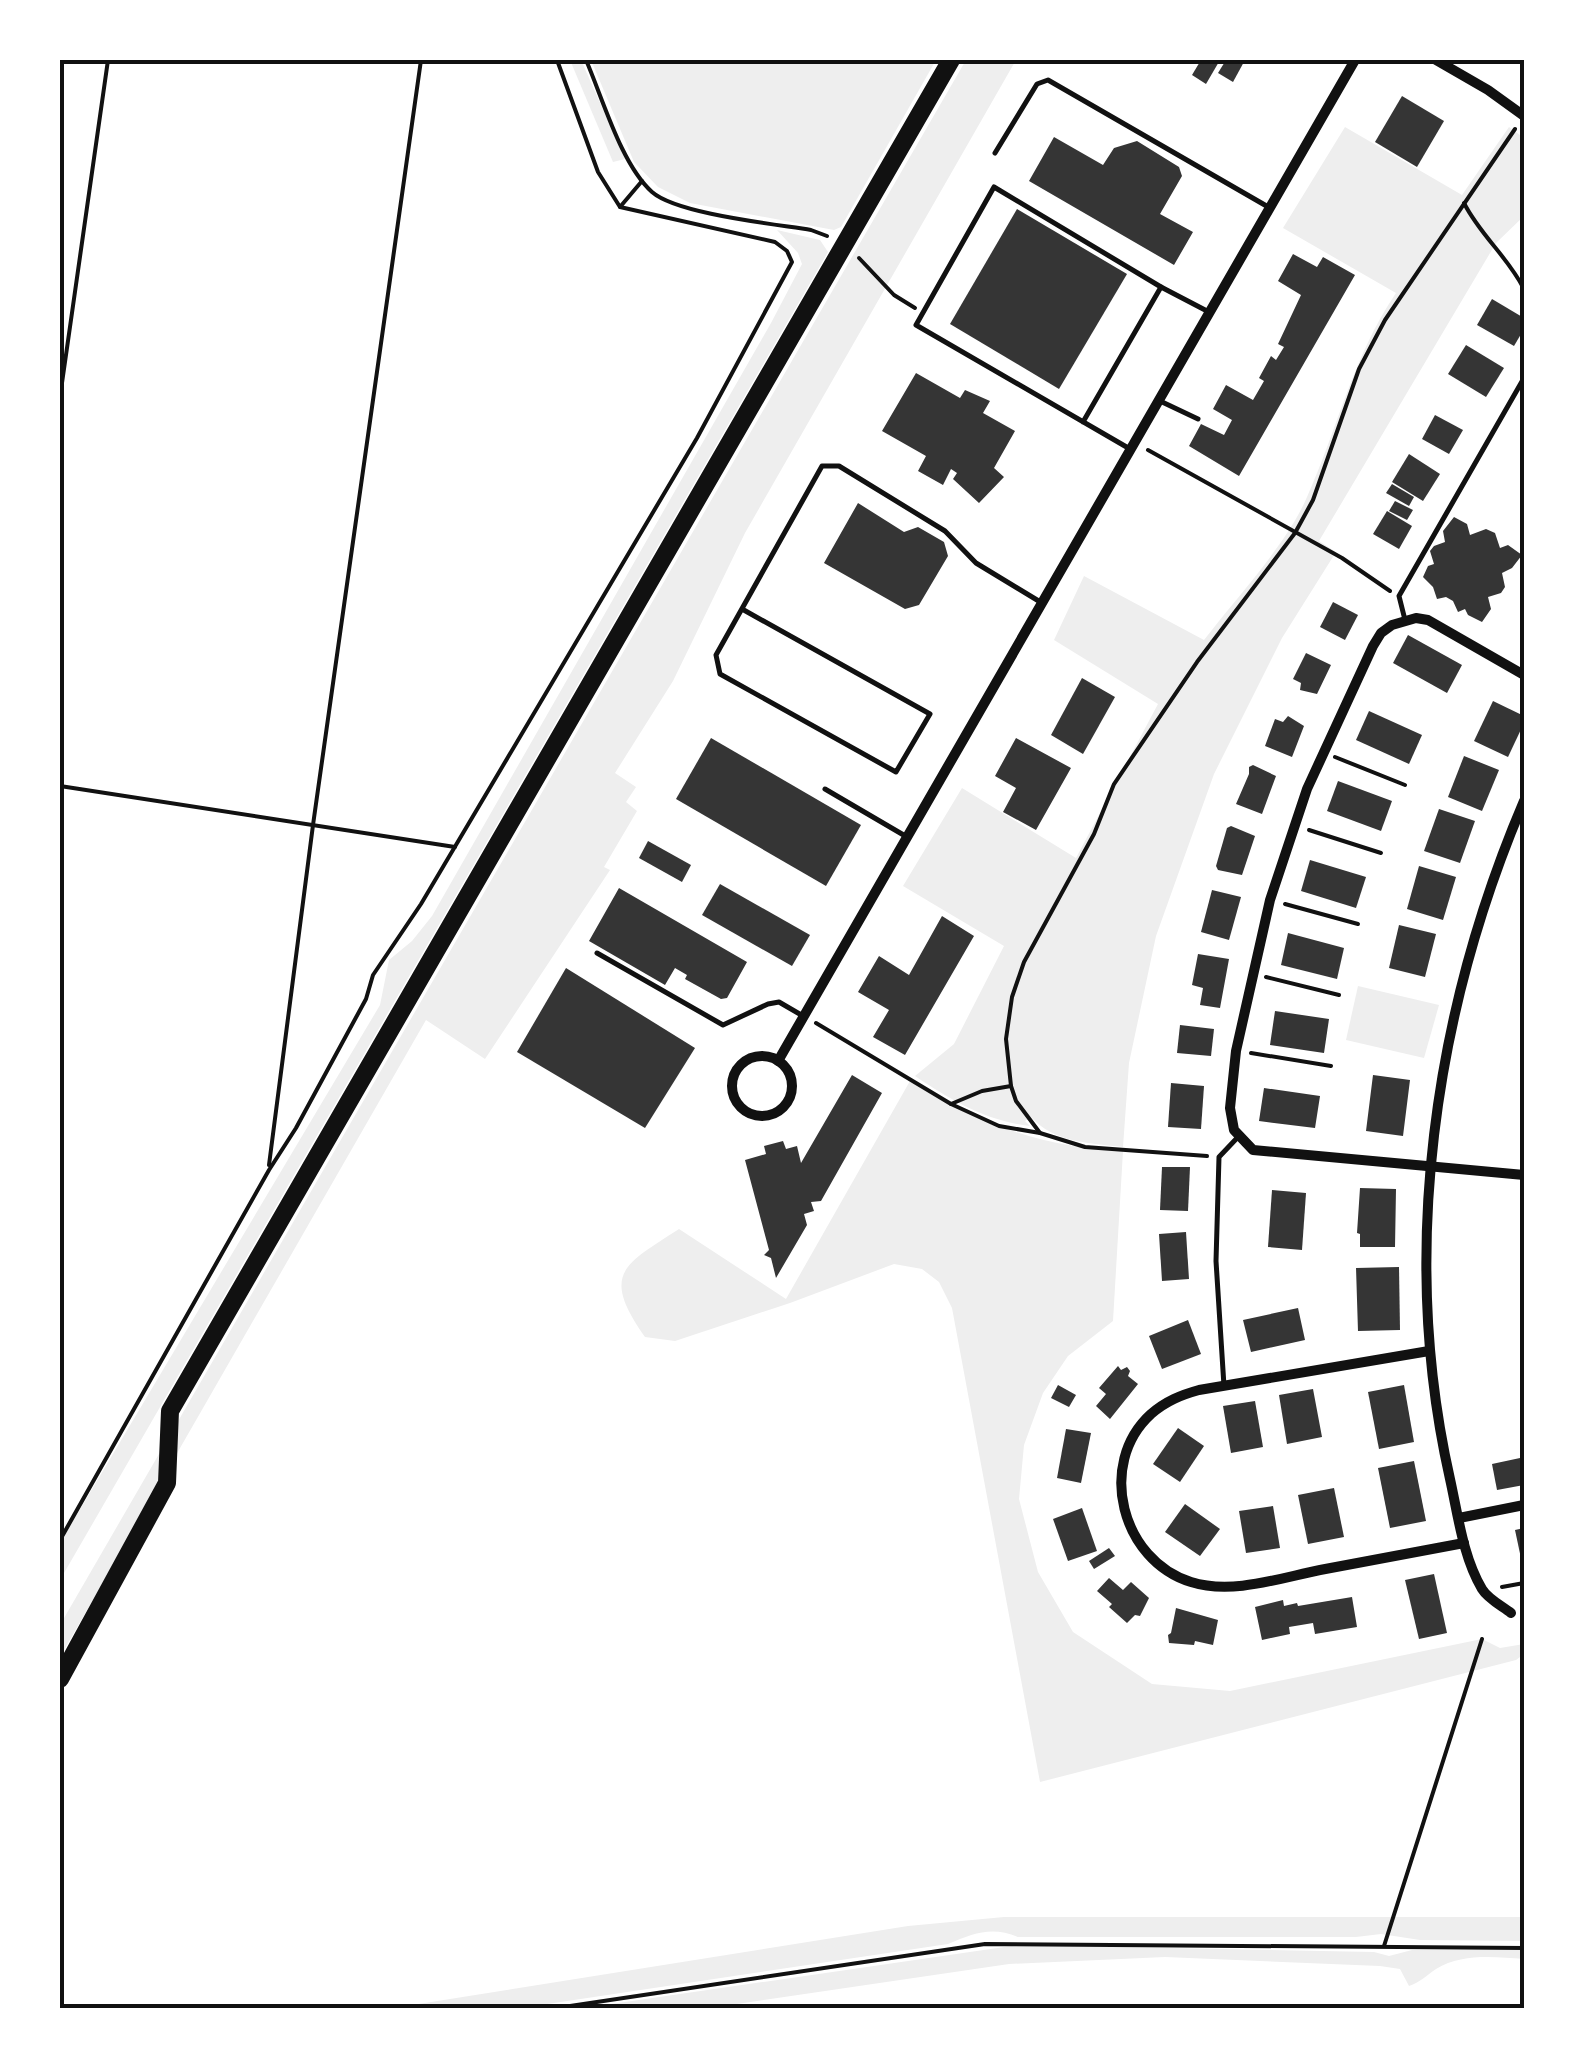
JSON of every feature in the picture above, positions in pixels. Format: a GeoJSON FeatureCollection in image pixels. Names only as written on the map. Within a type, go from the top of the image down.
{"type":"FeatureCollection","features":[{"type":"Feature","properties":{"kind":"main road"},"geometry":{"type":"LineString","coordinates":[[60,1679],[166,1482],[170,1412],[952,60]]}},
{"type":"Feature","properties":{"kind":"street"},"geometry":{"type":"LineString","coordinates":[[778,1061],[1355,60]]}},
{"type":"Feature","properties":{"kind":"street"},"geometry":{"type":"LineString","coordinates":[[1436,60],[1488,90],[1524,117]]}},
{"type":"Feature","properties":{"kind":"street"},"geometry":{"type":"LineString","coordinates":[[1524,674],[1428,620],[1405,620],[1382,633],[1373,646],[1322,752],[1270,900],[1236,1051],[1230,1108],[1238,1138],[1253,1150],[1524,1175]]}},
{"type":"Feature","properties":{"kind":"street"},"geometry":{"type":"LineString","coordinates":[[1511,1613],[1483,1592],[1464,1543],[1442,1444],[1429,1352],[1426,1261],[1431,1166],[1443,1070],[1460,987],[1482,905],[1524,800]]}},
{"type":"Feature","properties":{"kind":"street"},"geometry":{"type":"LineString","coordinates":[[760,1056],[778,1061],[790,1075],[792,1085],[786,1103],[771,1114],[746,1111],[732,1092],[737,1069],[743,1062],[760,1056]]}},
{"type":"Feature","properties":{"kind":"street"},"geometry":{"type":"LineString","coordinates":[[1429,1352],[1179,1396],[1148,1416],[1129,1448],[1122,1470],[1121,1493],[1131,1532],[1142,1548],[1172,1574],[1192,1582],[1229,1586],[1464,1543]]}},
{"type":"Feature","properties":{"kind":"street"},"geometry":{"type":"LineString","coordinates":[[1458,1518],[1524,1505]]}},
{"type":"Feature","properties":{"kind":"lane"},"geometry":{"type":"LineString","coordinates":[[995,153],[1037,84],[1048,80],[1270,208]]}},
{"type":"Feature","properties":{"kind":"lane"},"geometry":{"type":"LineString","coordinates":[[1132,446],[916,325],[994,187],[1210,312]]}},
{"type":"Feature","properties":{"kind":"lane"},"geometry":{"type":"LineString","coordinates":[[1084,422],[1161,286]]}},
{"type":"Feature","properties":{"kind":"lane"},"geometry":{"type":"LineString","coordinates":[[1405,620],[1398,596],[1524,378]]}},
{"type":"Feature","properties":{"kind":"lane"},"geometry":{"type":"LineString","coordinates":[[1159,400],[1198,420]]}},
{"type":"Feature","properties":{"kind":"lane"},"geometry":{"type":"LineString","coordinates":[[742,608],[930,714],[896,772],[720,674],[716,655],[814,476],[822,466],[830,464],[945,531],[976,563],[1042,603]]}},
{"type":"Feature","properties":{"kind":"lane"},"geometry":{"type":"LineString","coordinates":[[825,790],[907,837]]}},
{"type":"Feature","properties":{"kind":"lane"},"geometry":{"type":"LineString","coordinates":[[597,953],[722,1025],[779,1002],[804,1016]]}},
{"type":"Feature","properties":{"kind":"lane"},"geometry":{"type":"LineString","coordinates":[[1224,1386],[1216,1261],[1219,1157],[1238,1138]]}},
{"type":"Feature","properties":{"kind":"path"},"geometry":{"type":"LineString","coordinates":[[60,397],[108,60]]}},
{"type":"Feature","properties":{"kind":"path"},"geometry":{"type":"LineString","coordinates":[[269,1170],[313,824],[421,60]]}},
{"type":"Feature","properties":{"kind":"path"},"geometry":{"type":"LineString","coordinates":[[60,1540],[296,1128],[366,1000],[373,975],[455,847],[697,438],[792,262],[788,251],[775,242],[620,207],[598,172],[558,60]]}},
{"type":"Feature","properties":{"kind":"path"},"geometry":{"type":"LineString","coordinates":[[586,60],[634,171],[654,194],[676,206],[810,230],[844,243],[894,295],[923,313]]}},
{"type":"Feature","properties":{"kind":"path"},"geometry":{"type":"LineString","coordinates":[[1040,1134],[1028,1120],[1011,1086],[1006,1039],[1012,997],[1024,962],[1094,834],[1114,784],[1197,662],[1295,534],[1313,500],[1359,369],[1385,320],[1524,117]]}},
{"type":"Feature","properties":{"kind":"path"},"geometry":{"type":"LineString","coordinates":[[620,207],[642,180]]}},
{"type":"Feature","properties":{"kind":"path"},"geometry":{"type":"LineString","coordinates":[[1463,202],[1475,226],[1517,275],[1524,289]]}},
{"type":"Feature","properties":{"kind":"path"},"geometry":{"type":"LineString","coordinates":[[1132,446],[1342,558],[1398,596]]}},
{"type":"Feature","properties":{"kind":"path"},"geometry":{"type":"LineString","coordinates":[[1322,752],[1405,784]]}},
{"type":"Feature","properties":{"kind":"path"},"geometry":{"type":"LineString","coordinates":[[60,786],[455,847]]}},
{"type":"Feature","properties":{"kind":"path"},"geometry":{"type":"LineString","coordinates":[[1293,826],[1381,853]]}},
{"type":"Feature","properties":{"kind":"path"},"geometry":{"type":"LineString","coordinates":[[1270,900],[1358,924]]}},
{"type":"Feature","properties":{"kind":"path"},"geometry":{"type":"LineString","coordinates":[[1252,974],[1339,995]]}},
{"type":"Feature","properties":{"kind":"path"},"geometry":{"type":"LineString","coordinates":[[804,1016],[951,1104],[998,1126],[1085,1147],[1219,1157]]}},
{"type":"Feature","properties":{"kind":"path"},"geometry":{"type":"LineString","coordinates":[[1236,1051],[1331,1066]]}},
{"type":"Feature","properties":{"kind":"path"},"geometry":{"type":"LineString","coordinates":[[951,1104],[982,1091],[1011,1086]]}},
{"type":"Feature","properties":{"kind":"path"},"geometry":{"type":"LineString","coordinates":[[1483,1592],[1524,1582]]}},
{"type":"Feature","properties":{"kind":"path"},"geometry":{"type":"LineString","coordinates":[[1384,1946],[1482,1639]]}},
{"type":"Feature","properties":{"kind":"path"},"geometry":{"type":"LineString","coordinates":[[550,2009],[985,1944],[1524,1948]]}},
{"type":"Feature","properties":{"kind":"shaded area"},"geometry":{"type":"Polygon","coordinates":[[[570,60],[581,60],[625,159],[613,162],[570,60]]]}},
{"type":"Feature","properties":{"kind":"shaded area"},"geometry":{"type":"Polygon","coordinates":[[[591,60],[936,60],[841,227],[834,230],[690,203],[658,187],[634,162],[591,60]]]}},
{"type":"Feature","properties":{"kind":"shaded area"},"geometry":{"type":"Polygon","coordinates":[[[966,60],[1016,60],[745,533],[673,681],[615,773],[636,787],[626,802],[637,811],[604,867],[610,870],[485,1059],[426,1020],[60,1657],[60,1625],[966,60]]]}},
{"type":"Feature","properties":{"kind":"shaded area"},"geometry":{"type":"Polygon","coordinates":[[[1345,127],[1462,195],[1509,127],[1524,138],[1524,216],[1496,243],[1319,541],[1336,552],[1282,638],[1214,774],[1156,936],[1129,1063],[1123,1147],[1062,1137],[1031,1117],[1025,1121],[1030,1126],[984,1115],[915,1076],[954,1044],[1004,946],[903,886],[962,788],[1076,858],[1158,704],[1054,640],[1084,576],[1204,640],[1274,552],[1298,515],[1368,342],[1396,293],[1283,228],[1345,127]]]}},
{"type":"Feature","properties":{"kind":"shaded area"},"geometry":{"type":"Polygon","coordinates":[[[777,230],[820,240],[828,252],[60,1580],[60,1543],[380,1005],[389,960],[412,941],[432,916],[771,323],[802,264],[798,253],[777,230]]]}},
{"type":"Feature","properties":{"kind":"shaded area"},"geometry":{"type":"Polygon","coordinates":[[[1358,986],[1439,1005],[1424,1058],[1346,1040],[1358,986]]]}},
{"type":"Feature","properties":{"kind":"shaded area"},"geometry":{"type":"Polygon","coordinates":[[[910,1081],[960,1109],[1012,1131],[1066,1145],[1123,1151],[1113,1321],[1068,1356],[1043,1393],[1024,1445],[1019,1499],[1038,1572],[1073,1632],[1152,1684],[1230,1691],[1482,1639],[1500,1648],[1524,1644],[1524,1654],[1516,1660],[1040,1782],[952,1308],[939,1282],[922,1269],[894,1264],[675,1341],[645,1337],[631,1315],[621,1284],[632,1262],[679,1229],[786,1299],[910,1081]]]}},
{"type":"Feature","properties":{"kind":"shaded area"},"geometry":{"type":"Polygon","coordinates":[[[1004,1917],[1524,1917],[1524,1941],[1420,1940],[1381,1934],[1018,1937],[991,1931],[948,1944],[514,2009],[387,2009],[908,1926],[1004,1917]]]}},
{"type":"Feature","properties":{"kind":"shaded area"},"geometry":{"type":"Polygon","coordinates":[[[1018,1945],[1374,1952],[1389,1956],[1412,1950],[1524,1950],[1524,1959],[1457,1960],[1409,1986],[1400,1969],[1380,1966],[1165,1957],[1009,1964],[703,2009],[577,2009],[1018,1945]]]}},
{"type":"Feature","properties":{"kind":"building"},"geometry":{"type":"Polygon","coordinates":[[[1201,60],[1220,60],[1206,84],[1192,75],[1201,60]]]}},
{"type":"Feature","properties":{"kind":"building"},"geometry":{"type":"Polygon","coordinates":[[[1226,60],[1245,60],[1233,82],[1218,73],[1226,60]]]}},
{"type":"Feature","properties":{"kind":"building"},"geometry":{"type":"Polygon","coordinates":[[[1402,96],[1444,121],[1417,167],[1375,142],[1402,96]]]}},
{"type":"Feature","properties":{"kind":"building"},"geometry":{"type":"Polygon","coordinates":[[[1054,137],[1103,165],[1114,148],[1137,141],[1179,167],[1182,176],[1160,214],[1193,232],[1174,265],[1029,181],[1054,137]]]}},
{"type":"Feature","properties":{"kind":"building"},"geometry":{"type":"Polygon","coordinates":[[[1017,209],[1127,274],[1059,389],[950,324],[1017,209]]]}},
{"type":"Feature","properties":{"kind":"building"},"geometry":{"type":"Polygon","coordinates":[[[1293,254],[1317,267],[1323,257],[1355,275],[1239,476],[1189,446],[1201,424],[1224,435],[1232,420],[1213,409],[1226,385],[1253,400],[1271,356],[1276,360],[1284,347],[1278,344],[1301,295],[1278,281],[1293,254]]]}},
{"type":"Feature","properties":{"kind":"building"},"geometry":{"type":"Polygon","coordinates":[[[1492,299],[1524,318],[1524,329],[1514,346],[1477,325],[1492,299]]]}},
{"type":"Feature","properties":{"kind":"building"},"geometry":{"type":"Polygon","coordinates":[[[1466,345],[1504,368],[1486,397],[1448,374],[1466,345]]]}},
{"type":"Feature","properties":{"kind":"building"},"geometry":{"type":"Polygon","coordinates":[[[916,373],[960,398],[965,390],[990,401],[983,413],[1015,431],[994,468],[1004,477],[979,503],[953,479],[957,473],[951,469],[943,485],[918,471],[926,456],[882,431],[916,373]]]}},
{"type":"Feature","properties":{"kind":"building"},"geometry":{"type":"Polygon","coordinates":[[[1435,415],[1463,430],[1449,454],[1422,439],[1435,415]]]}},
{"type":"Feature","properties":{"kind":"building"},"geometry":{"type":"Polygon","coordinates":[[[1409,454],[1440,474],[1423,501],[1392,482],[1409,454]]]}},
{"type":"Feature","properties":{"kind":"building"},"geometry":{"type":"Polygon","coordinates":[[[1392,484],[1414,497],[1409,506],[1386,493],[1392,484]]]}},
{"type":"Feature","properties":{"kind":"building"},"geometry":{"type":"Polygon","coordinates":[[[1395,501],[1413,510],[1407,520],[1389,511],[1395,501]]]}},
{"type":"Feature","properties":{"kind":"building"},"geometry":{"type":"Polygon","coordinates":[[[858,503],[904,532],[918,527],[944,542],[948,556],[919,605],[905,609],[824,563],[858,503]]]}},
{"type":"Feature","properties":{"kind":"building"},"geometry":{"type":"Polygon","coordinates":[[[1387,511],[1412,526],[1399,549],[1373,534],[1387,511]]]}},
{"type":"Feature","properties":{"kind":"building"},"geometry":{"type":"Polygon","coordinates":[[[1454,517],[1467,524],[1470,535],[1486,529],[1495,533],[1500,548],[1508,545],[1522,555],[1502,573],[1505,587],[1501,593],[1488,597],[1491,609],[1482,622],[1465,609],[1458,612],[1446,597],[1437,599],[1433,587],[1423,577],[1428,566],[1434,564],[1430,551],[1445,542],[1443,531],[1454,517]]]}},
{"type":"Feature","properties":{"kind":"building"},"geometry":{"type":"Polygon","coordinates":[[[1333,602],[1358,615],[1345,640],[1320,627],[1333,602]]]}},
{"type":"Feature","properties":{"kind":"building"},"geometry":{"type":"Polygon","coordinates":[[[1408,635],[1462,665],[1447,693],[1393,663],[1408,635]]]}},
{"type":"Feature","properties":{"kind":"building"},"geometry":{"type":"Polygon","coordinates":[[[1306,653],[1331,665],[1317,694],[1300,690],[1301,683],[1293,679],[1306,653]]]}},
{"type":"Feature","properties":{"kind":"building"},"geometry":{"type":"Polygon","coordinates":[[[1082,678],[1115,697],[1083,754],[1051,735],[1082,678]]]}},
{"type":"Feature","properties":{"kind":"building"},"geometry":{"type":"Polygon","coordinates":[[[1493,701],[1524,716],[1508,757],[1474,741],[1493,701]]]}},
{"type":"Feature","properties":{"kind":"building"},"geometry":{"type":"Polygon","coordinates":[[[1369,711],[1422,735],[1409,764],[1356,740],[1369,711]]]}},
{"type":"Feature","properties":{"kind":"building"},"geometry":{"type":"Polygon","coordinates":[[[1288,716],[1304,726],[1292,757],[1265,746],[1275,719],[1283,722],[1288,716]]]}},
{"type":"Feature","properties":{"kind":"building"},"geometry":{"type":"Polygon","coordinates":[[[711,738],[861,825],[826,886],[676,799],[711,738]]]}},
{"type":"Feature","properties":{"kind":"building"},"geometry":{"type":"Polygon","coordinates":[[[1016,738],[1071,768],[1036,830],[1003,812],[1016,788],[995,776],[1016,738]]]}},
{"type":"Feature","properties":{"kind":"building"},"geometry":{"type":"Polygon","coordinates":[[[1464,756],[1499,770],[1482,811],[1448,797],[1464,756]]]}},
{"type":"Feature","properties":{"kind":"building"},"geometry":{"type":"Polygon","coordinates":[[[1253,765],[1276,776],[1262,814],[1236,804],[1253,765]]]}},
{"type":"Feature","properties":{"kind":"building"},"geometry":{"type":"Polygon","coordinates":[[[1338,781],[1392,801],[1381,831],[1327,811],[1338,781]]]}},
{"type":"Feature","properties":{"kind":"building"},"geometry":{"type":"Polygon","coordinates":[[[1439,809],[1475,821],[1460,863],[1424,851],[1439,809]]]}},
{"type":"Feature","properties":{"kind":"building"},"geometry":{"type":"Polygon","coordinates":[[[1231,826],[1255,836],[1242,875],[1218,870],[1216,866],[1227,828],[1231,826]]]}},
{"type":"Feature","properties":{"kind":"building"},"geometry":{"type":"Polygon","coordinates":[[[648,841],[691,865],[682,882],[639,858],[648,841]]]}},
{"type":"Feature","properties":{"kind":"building"},"geometry":{"type":"Polygon","coordinates":[[[1310,860],[1366,877],[1356,908],[1301,891],[1310,860]]]}},
{"type":"Feature","properties":{"kind":"building"},"geometry":{"type":"Polygon","coordinates":[[[1419,866],[1456,877],[1443,920],[1407,909],[1419,866]]]}},
{"type":"Feature","properties":{"kind":"building"},"geometry":{"type":"Polygon","coordinates":[[[720,884],[810,935],[792,966],[702,915],[720,884]]]}},
{"type":"Feature","properties":{"kind":"building"},"geometry":{"type":"Polygon","coordinates":[[[619,888],[747,962],[727,998],[721,999],[685,979],[687,975],[675,968],[665,985],[589,941],[619,888]]]}},
{"type":"Feature","properties":{"kind":"building"},"geometry":{"type":"Polygon","coordinates":[[[1212,890],[1241,897],[1229,940],[1201,932],[1212,890]]]}},
{"type":"Feature","properties":{"kind":"building"},"geometry":{"type":"Polygon","coordinates":[[[942,916],[974,936],[905,1055],[873,1037],[889,1010],[858,992],[879,956],[909,975],[942,916]]]}},
{"type":"Feature","properties":{"kind":"building"},"geometry":{"type":"Polygon","coordinates":[[[1399,925],[1436,934],[1425,977],[1389,968],[1399,925]]]}},
{"type":"Feature","properties":{"kind":"building"},"geometry":{"type":"Polygon","coordinates":[[[1288,933],[1344,948],[1337,979],[1281,965],[1288,933]]]}},
{"type":"Feature","properties":{"kind":"building"},"geometry":{"type":"Polygon","coordinates":[[[1198,954],[1229,959],[1220,1008],[1200,1005],[1203,988],[1192,985],[1198,954]]]}},
{"type":"Feature","properties":{"kind":"building"},"geometry":{"type":"Polygon","coordinates":[[[566,968],[695,1048],[645,1128],[517,1052],[566,968]]]}},
{"type":"Feature","properties":{"kind":"building"},"geometry":{"type":"Polygon","coordinates":[[[1275,1011],[1329,1019],[1324,1053],[1270,1045],[1275,1011]]]}},
{"type":"Feature","properties":{"kind":"building"},"geometry":{"type":"Polygon","coordinates":[[[1180,1025],[1214,1029],[1211,1056],[1177,1053],[1180,1025]]]}},
{"type":"Feature","properties":{"kind":"building"},"geometry":{"type":"Polygon","coordinates":[[[852,1075],[882,1093],[821,1201],[811,1202],[814,1211],[804,1214],[807,1225],[776,1278],[771,1258],[764,1255],[769,1250],[745,1160],[766,1154],[764,1146],[783,1141],[786,1149],[797,1146],[801,1163],[852,1075]]]}},
{"type":"Feature","properties":{"kind":"building"},"geometry":{"type":"Polygon","coordinates":[[[1373,1075],[1410,1080],[1403,1136],[1366,1131],[1373,1075]]]}},
{"type":"Feature","properties":{"kind":"building"},"geometry":{"type":"Polygon","coordinates":[[[1171,1083],[1204,1086],[1201,1129],[1168,1127],[1171,1083]]]}},
{"type":"Feature","properties":{"kind":"building"},"geometry":{"type":"Polygon","coordinates":[[[1264,1088],[1320,1096],[1315,1128],[1259,1121],[1264,1088]]]}},
{"type":"Feature","properties":{"kind":"building"},"geometry":{"type":"Polygon","coordinates":[[[1162,1167],[1190,1167],[1188,1211],[1160,1210],[1162,1167]]]}},
{"type":"Feature","properties":{"kind":"building"},"geometry":{"type":"Polygon","coordinates":[[[1360,1188],[1396,1189],[1395,1247],[1360,1247],[1360,1188]]]}},
{"type":"Feature","properties":{"kind":"building"},"geometry":{"type":"Polygon","coordinates":[[[1272,1190],[1306,1193],[1302,1250],[1268,1247],[1272,1190]]]}},
{"type":"Feature","properties":{"kind":"building"},"geometry":{"type":"Polygon","coordinates":[[[1186,1232],[1189,1279],[1162,1281],[1159,1234],[1186,1232]]]}},
{"type":"Feature","properties":{"kind":"building"},"geometry":{"type":"Polygon","coordinates":[[[1399,1267],[1400,1330],[1358,1331],[1356,1268],[1399,1267]]]}},
{"type":"Feature","properties":{"kind":"building"},"geometry":{"type":"Polygon","coordinates":[[[1298,1308],[1305,1340],[1251,1352],[1243,1320],[1298,1308]]]}},
{"type":"Feature","properties":{"kind":"building"},"geometry":{"type":"Polygon","coordinates":[[[1188,1320],[1201,1354],[1162,1369],[1149,1336],[1188,1320]]]}},
{"type":"Feature","properties":{"kind":"building"},"geometry":{"type":"Polygon","coordinates":[[[1118,1366],[1121,1370],[1127,1367],[1128,1376],[1138,1384],[1110,1419],[1096,1406],[1106,1394],[1099,1388],[1118,1366]]]}},
{"type":"Feature","properties":{"kind":"building"},"geometry":{"type":"Polygon","coordinates":[[[1058,1385],[1076,1395],[1069,1407],[1051,1398],[1058,1385]]]}},
{"type":"Feature","properties":{"kind":"building"},"geometry":{"type":"Polygon","coordinates":[[[1404,1385],[1414,1442],[1379,1449],[1368,1392],[1404,1385]]]}},
{"type":"Feature","properties":{"kind":"building"},"geometry":{"type":"Polygon","coordinates":[[[1313,1389],[1322,1437],[1287,1444],[1279,1395],[1313,1389]]]}},
{"type":"Feature","properties":{"kind":"building"},"geometry":{"type":"Polygon","coordinates":[[[1255,1401],[1263,1447],[1231,1453],[1223,1406],[1255,1401]]]}},
{"type":"Feature","properties":{"kind":"building"},"geometry":{"type":"Polygon","coordinates":[[[1178,1428],[1204,1446],[1180,1482],[1153,1464],[1178,1428]]]}},
{"type":"Feature","properties":{"kind":"building"},"geometry":{"type":"Polygon","coordinates":[[[1066,1429],[1091,1433],[1081,1483],[1057,1478],[1066,1429]]]}},
{"type":"Feature","properties":{"kind":"building"},"geometry":{"type":"Polygon","coordinates":[[[1520,1458],[1524,1485],[1497,1490],[1492,1464],[1520,1458]]]}},
{"type":"Feature","properties":{"kind":"building"},"geometry":{"type":"Polygon","coordinates":[[[1414,1461],[1426,1521],[1390,1528],[1378,1468],[1414,1461]]]}},
{"type":"Feature","properties":{"kind":"building"},"geometry":{"type":"Polygon","coordinates":[[[1334,1488],[1344,1537],[1308,1544],[1298,1495],[1334,1488]]]}},
{"type":"Feature","properties":{"kind":"building"},"geometry":{"type":"Polygon","coordinates":[[[1185,1504],[1220,1529],[1200,1556],[1165,1532],[1185,1504]]]}},
{"type":"Feature","properties":{"kind":"building"},"geometry":{"type":"Polygon","coordinates":[[[1273,1506],[1280,1548],[1246,1553],[1239,1511],[1273,1506]]]}},
{"type":"Feature","properties":{"kind":"building"},"geometry":{"type":"Polygon","coordinates":[[[1082,1508],[1097,1551],[1068,1561],[1053,1519],[1082,1508]]]}},
{"type":"Feature","properties":{"kind":"building"},"geometry":{"type":"Polygon","coordinates":[[[1524,1528],[1524,1563],[1522,1563],[1515,1530],[1524,1528]]]}},
{"type":"Feature","properties":{"kind":"building"},"geometry":{"type":"Polygon","coordinates":[[[1109,1548],[1115,1556],[1094,1569],[1089,1561],[1109,1548]]]}},
{"type":"Feature","properties":{"kind":"building"},"geometry":{"type":"Polygon","coordinates":[[[1434,1574],[1447,1633],[1419,1639],[1405,1580],[1434,1574]]]}},
{"type":"Feature","properties":{"kind":"building"},"geometry":{"type":"Polygon","coordinates":[[[1109,1578],[1123,1590],[1131,1582],[1149,1598],[1140,1616],[1135,1615],[1127,1623],[1109,1607],[1112,1604],[1097,1591],[1109,1578]]]}},
{"type":"Feature","properties":{"kind":"building"},"geometry":{"type":"Polygon","coordinates":[[[1352,1597],[1357,1627],[1315,1634],[1313,1623],[1289,1627],[1290,1634],[1262,1640],[1255,1607],[1283,1600],[1284,1606],[1298,1606],[1352,1597]]]}},
{"type":"Feature","properties":{"kind":"building"},"geometry":{"type":"Polygon","coordinates":[[[1176,1608],[1218,1620],[1213,1645],[1195,1641],[1194,1645],[1169,1643],[1176,1608]]]}}]}
